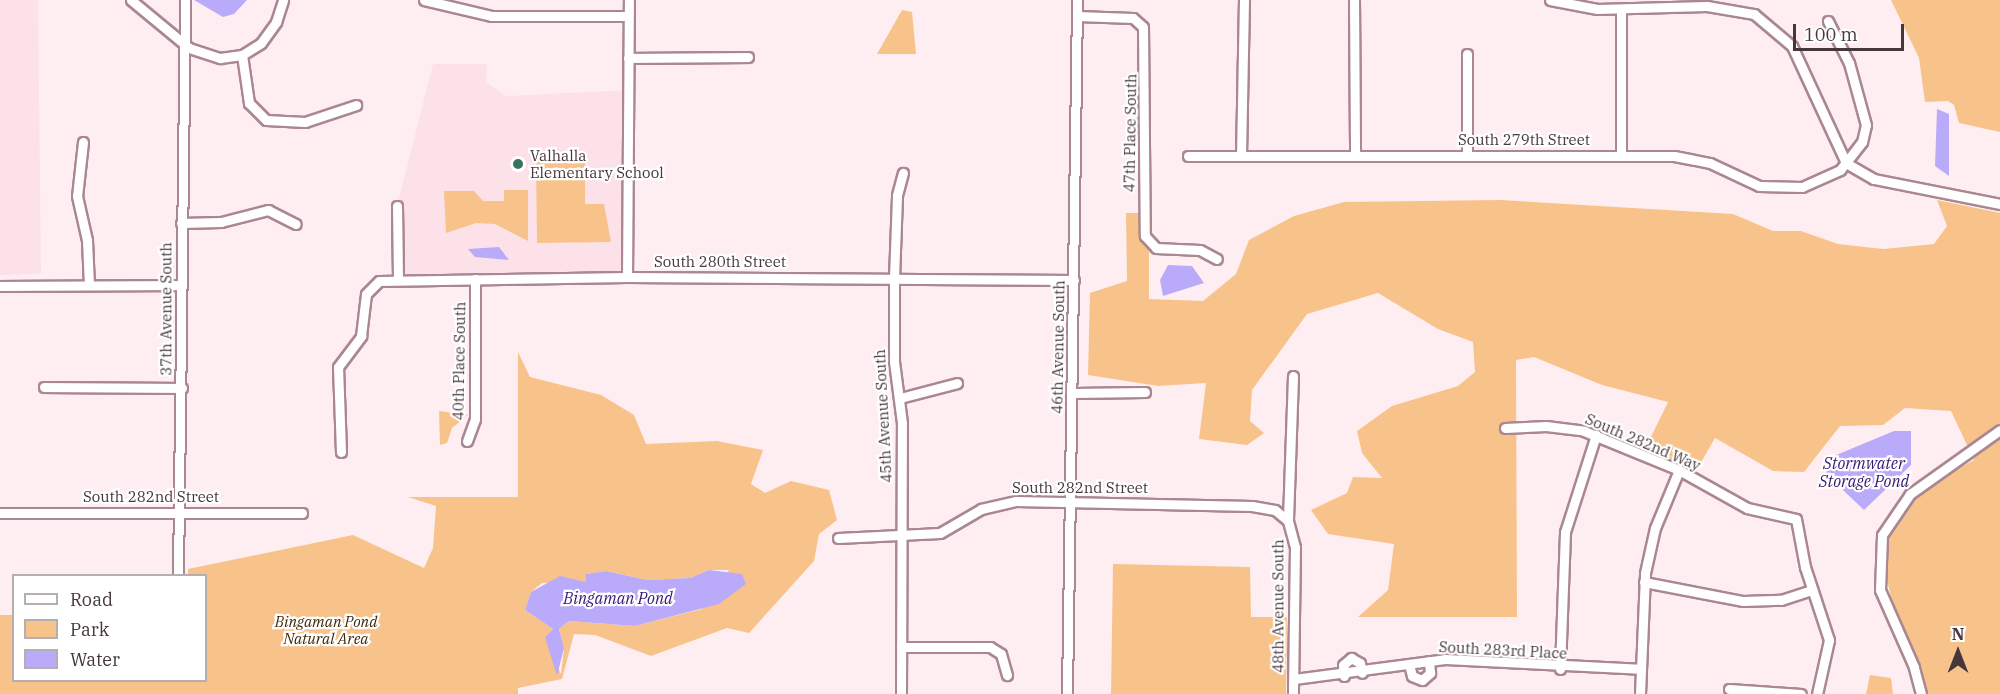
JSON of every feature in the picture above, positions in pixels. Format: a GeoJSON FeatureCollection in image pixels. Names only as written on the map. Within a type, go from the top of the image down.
{"type":"FeatureCollection","features":[{"type":"Feature","properties":{"kind":"street"},"geometry":{"type":"LineString","coordinates":[[131,0],[183,43],[208,57],[242,55],[264,39],[283,0]]}},
{"type":"Feature","properties":{"kind":"street","name":"37th Avenue South"},"geometry":{"type":"LineString","coordinates":[[178,574],[185,0]]}},
{"type":"Feature","properties":{"kind":"street"},"geometry":{"type":"LineString","coordinates":[[424,0],[491,16],[628,16]]}},
{"type":"Feature","properties":{"kind":"street"},"geometry":{"type":"LineString","coordinates":[[627,277],[629,0]]}},
{"type":"Feature","properties":{"kind":"street","name":"46th Avenue South"},"geometry":{"type":"LineString","coordinates":[[1067,694],[1077,0]]}},
{"type":"Feature","properties":{"kind":"street"},"geometry":{"type":"LineString","coordinates":[[1241,156],[1244,0]]}},
{"type":"Feature","properties":{"kind":"street"},"geometry":{"type":"LineString","coordinates":[[1354,0],[1355,155]]}},
{"type":"Feature","properties":{"kind":"street"},"geometry":{"type":"LineString","coordinates":[[1550,0],[1622,9],[1707,6],[1747,11],[1766,20],[1796,52],[1846,163],[1874,179],[2000,204]]}},
{"type":"Feature","properties":{"kind":"street"},"geometry":{"type":"LineString","coordinates":[[1621,156],[1622,9]]}},
{"type":"Feature","properties":{"kind":"street","name":"47th Place South"},"geometry":{"type":"LineString","coordinates":[[1077,16],[1133,18],[1142,24],[1147,38],[1144,231],[1148,243],[1156,248],[1200,250],[1217,259]]}},
{"type":"Feature","properties":{"kind":"street"},"geometry":{"type":"LineString","coordinates":[[1828,21],[1849,63],[1866,117],[1862,142],[1846,163]]}},
{"type":"Feature","properties":{"kind":"street"},"geometry":{"type":"LineString","coordinates":[[1467,54],[1467,155]]}},
{"type":"Feature","properties":{"kind":"street"},"geometry":{"type":"LineString","coordinates":[[242,55],[249,103],[266,120],[305,122],[356,105]]}},
{"type":"Feature","properties":{"kind":"street"},"geometry":{"type":"LineString","coordinates":[[628,58],[748,57]]}},
{"type":"Feature","properties":{"kind":"street"},"geometry":{"type":"LineString","coordinates":[[83,142],[76,196],[87,240],[89,285]]}},
{"type":"Feature","properties":{"kind":"street","name":"South 279th Street"},"geometry":{"type":"LineString","coordinates":[[1188,156],[1467,155],[1692,158],[1771,188],[1802,187],[1830,176],[1846,163]]}},
{"type":"Feature","properties":{"kind":"street","name":"45th Avenue South"},"geometry":{"type":"LineString","coordinates":[[901,694],[900,398],[894,361],[894,278],[897,195],[903,173]]}},
{"type":"Feature","properties":{"kind":"street"},"geometry":{"type":"LineString","coordinates":[[397,206],[398,280]]}},
{"type":"Feature","properties":{"kind":"street"},"geometry":{"type":"LineString","coordinates":[[181,223],[221,222],[268,210],[279,212],[296,224]]}},
{"type":"Feature","properties":{"kind":"street","name":"South 280th Street"},"geometry":{"type":"LineString","coordinates":[[340,452],[338,367],[361,336],[368,289],[379,281],[627,277],[1074,280]]}},
{"type":"Feature","properties":{"kind":"street","name":"40th Place South"},"geometry":{"type":"LineString","coordinates":[[467,441],[475,419],[475,279]]}},
{"type":"Feature","properties":{"kind":"street"},"geometry":{"type":"LineString","coordinates":[[0,286],[181,285]]}},
{"type":"Feature","properties":{"kind":"street","name":"48th Avenue South"},"geometry":{"type":"LineString","coordinates":[[1293,376],[1288,521],[1295,547],[1293,694]]}},
{"type":"Feature","properties":{"kind":"street"},"geometry":{"type":"LineString","coordinates":[[900,398],[957,383]]}},
{"type":"Feature","properties":{"kind":"street"},"geometry":{"type":"LineString","coordinates":[[44,387],[182,388]]}},
{"type":"Feature","properties":{"kind":"street"},"geometry":{"type":"LineString","coordinates":[[1073,393],[1145,392]]}},
{"type":"Feature","properties":{"kind":"street","name":"South 282nd Way"},"geometry":{"type":"LineString","coordinates":[[1506,428],[1546,426],[1596,435],[1679,470],[1747,508],[1796,519],[1812,590]]}},
{"type":"Feature","properties":{"kind":"street"},"geometry":{"type":"LineString","coordinates":[[1921,694],[1914,667],[1880,590],[1882,536],[1910,494],[2000,430]]}},
{"type":"Feature","properties":{"kind":"street"},"geometry":{"type":"LineString","coordinates":[[1560,669],[1565,532],[1596,435]]}},
{"type":"Feature","properties":{"kind":"street"},"geometry":{"type":"LineString","coordinates":[[1640,694],[1644,582],[1655,528],[1679,470]]}},
{"type":"Feature","properties":{"kind":"street","name":"South 282nd Street"},"geometry":{"type":"LineString","coordinates":[[838,538],[940,533],[993,504],[1071,501],[1258,507],[1275,510],[1288,521]]}},
{"type":"Feature","properties":{"kind":"street","name":"South 282nd Street"},"geometry":{"type":"LineString","coordinates":[[0,513],[302,513]]}},
{"type":"Feature","properties":{"kind":"street"},"geometry":{"type":"LineString","coordinates":[[1644,582],[1743,602],[1781,600],[1812,590],[1829,640],[1817,694]]}},
{"type":"Feature","properties":{"kind":"street"},"geometry":{"type":"LineString","coordinates":[[901,647],[990,647],[1001,654],[1007,675]]}},
{"type":"Feature","properties":{"kind":"street"},"geometry":{"type":"LineString","coordinates":[[1344,676],[1343,665],[1350,658],[1360,663],[1362,673]]}},
{"type":"Feature","properties":{"kind":"street"},"geometry":{"type":"LineString","coordinates":[[1409,664],[1412,676],[1422,680],[1430,673],[1429,661]]}},
{"type":"Feature","properties":{"kind":"street","name":"South 283rd Place"},"geometry":{"type":"LineString","coordinates":[[1294,679],[1344,676],[1429,661],[1560,669],[1640,669]]}},
{"type":"Feature","properties":{"kind":"street"},"geometry":{"type":"LineString","coordinates":[[1729,689],[1801,694]]}},
{"type":"Feature","properties":{"kind":"shaded area"},"geometry":{"type":"Polygon","coordinates":[[[0,0],[38,0],[41,274],[0,275],[0,0]]]}},
{"type":"Feature","properties":{"kind":"shaded area","name":"Valhalla Elementary School"},"geometry":{"type":"Polygon","coordinates":[[[433,64],[487,64],[486,82],[506,96],[628,90],[627,277],[398,280],[397,206],[433,64]]]}},
{"type":"Feature","properties":{"kind":"green space"},"geometry":{"type":"Polygon","coordinates":[[[1891,0],[2000,0],[2000,132],[1959,123],[1954,105],[1948,101],[1925,102],[1919,58],[1891,0]]]}},
{"type":"Feature","properties":{"kind":"green space"},"geometry":{"type":"Polygon","coordinates":[[[902,10],[912,12],[916,54],[877,54],[902,10]]]}},
{"type":"Feature","properties":{"kind":"green space"},"geometry":{"type":"Polygon","coordinates":[[[585,155],[585,204],[604,204],[611,242],[537,243],[536,156],[585,155]]]}},
{"type":"Feature","properties":{"kind":"green space"},"geometry":{"type":"Polygon","coordinates":[[[504,190],[528,190],[528,241],[495,224],[476,223],[446,233],[444,191],[474,191],[483,201],[504,201],[504,190]]]}},
{"type":"Feature","properties":{"kind":"green space"},"geometry":{"type":"Polygon","coordinates":[[[1500,200],[1733,214],[1773,231],[1801,231],[1838,244],[1883,249],[1934,244],[1947,226],[1937,200],[2000,213],[2000,694],[1927,694],[1915,652],[1894,608],[1885,573],[1886,540],[1915,493],[1974,460],[1951,411],[1905,408],[1883,425],[1840,426],[1804,472],[1773,471],[1715,438],[1696,471],[1646,447],[1668,402],[1602,385],[1534,357],[1516,360],[1517,617],[1358,617],[1388,590],[1394,544],[1328,534],[1311,510],[1347,493],[1353,477],[1382,478],[1362,453],[1357,431],[1392,406],[1458,386],[1475,372],[1473,342],[1438,329],[1378,293],[1307,314],[1252,390],[1250,421],[1264,433],[1247,445],[1199,439],[1206,383],[1158,386],[1088,375],[1090,293],[1127,281],[1126,213],[1141,213],[1141,237],[1149,249],[1149,299],[1203,301],[1236,274],[1249,240],[1294,216],[1344,202],[1500,200]]]}},
{"type":"Feature","properties":{"kind":"green space","name":"Bingaman Pond Natural Area"},"geometry":{"type":"Polygon","coordinates":[[[518,352],[530,377],[601,395],[634,415],[646,444],[717,441],[763,450],[751,484],[765,493],[791,481],[829,490],[837,520],[819,534],[814,561],[749,633],[727,628],[651,656],[595,635],[574,634],[562,679],[518,688],[518,694],[0,694],[0,615],[12,615],[12,682],[207,682],[207,574],[188,574],[188,569],[353,535],[424,568],[433,548],[436,506],[408,497],[518,497],[518,352]],[[709,570],[690,578],[647,580],[606,571],[586,574],[587,582],[542,583],[531,592],[525,610],[553,629],[545,637],[561,674],[564,648],[559,629],[569,621],[635,626],[702,609],[729,570],[709,570]]]}},
{"type":"Feature","properties":{"kind":"green space"},"geometry":{"type":"Polygon","coordinates":[[[439,411],[468,415],[452,428],[447,443],[440,445],[439,411]]]}},
{"type":"Feature","properties":{"kind":"green space"},"geometry":{"type":"Polygon","coordinates":[[[1113,564],[1250,567],[1251,617],[1287,617],[1286,694],[1111,694],[1113,564]]]}},
{"type":"Feature","properties":{"kind":"green space"},"geometry":{"type":"Polygon","coordinates":[[[1870,675],[1891,678],[1893,694],[1866,694],[1870,675]]]}},
{"type":"Feature","properties":{"kind":"water"},"geometry":{"type":"Polygon","coordinates":[[[194,0],[247,0],[234,14],[223,17],[194,0]]]}},
{"type":"Feature","properties":{"kind":"water"},"geometry":{"type":"Polygon","coordinates":[[[1937,109],[1949,114],[1949,176],[1935,166],[1937,109]]]}},
{"type":"Feature","properties":{"kind":"water"},"geometry":{"type":"Polygon","coordinates":[[[499,247],[509,260],[475,257],[468,249],[499,247]]]}},
{"type":"Feature","properties":{"kind":"water"},"geometry":{"type":"Polygon","coordinates":[[[1168,265],[1192,266],[1204,283],[1163,296],[1160,280],[1168,265]]]}},
{"type":"Feature","properties":{"kind":"water","name":"Stormwater Storage Pond"},"geometry":{"type":"Polygon","coordinates":[[[1894,431],[1911,431],[1911,465],[1864,510],[1826,474],[1829,458],[1894,431]]]}},
{"type":"Feature","properties":{"kind":"water","name":"Bingaman Pond"},"geometry":{"type":"Polygon","coordinates":[[[709,570],[742,574],[746,584],[719,604],[635,626],[569,621],[559,629],[564,648],[557,676],[545,637],[553,629],[525,610],[531,592],[560,576],[586,582],[586,574],[606,571],[647,580],[690,578],[709,570]]]}},
{"type":"Feature","properties":{"kind":"place","name":"Valhalla Elementary School"},"geometry":{"type":"Point","coordinates":[518,164]}}]}
